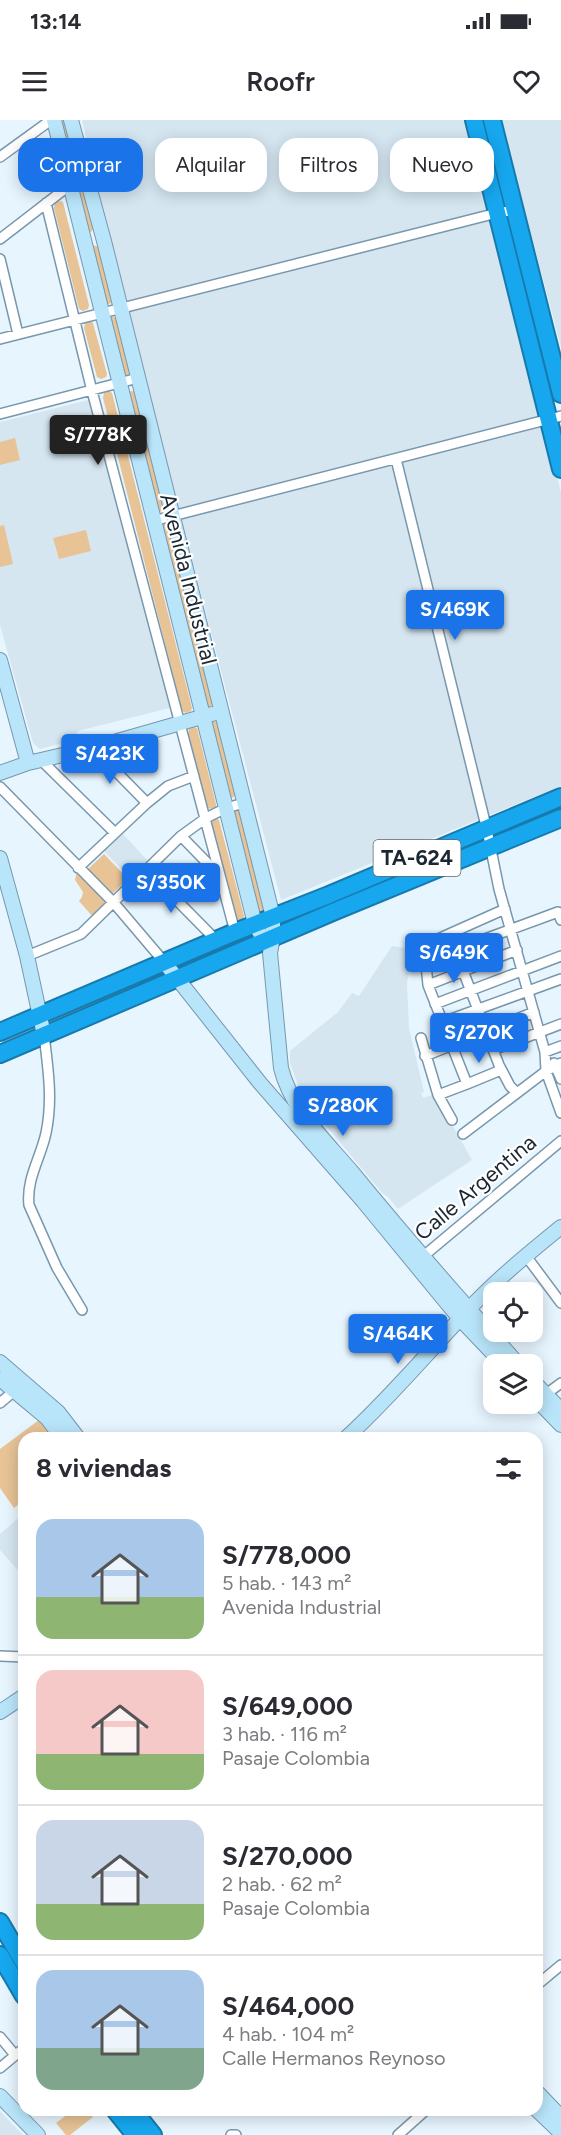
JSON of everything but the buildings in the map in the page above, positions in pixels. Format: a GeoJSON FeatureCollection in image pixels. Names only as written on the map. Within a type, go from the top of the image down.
{"type":"FeatureCollection","features":[{"type":"Feature","properties":{"kind":"highway"},"geometry":{"type":"LineString","coordinates":[[474,120],[497,213],[555,418],[561,470]]}},
{"type":"Feature","properties":{"kind":"highway"},"geometry":{"type":"LineString","coordinates":[[492,120],[561,394]]}},
{"type":"Feature","properties":{"kind":"highway","name":"TA-624"},"geometry":{"type":"LineString","coordinates":[[0,1054],[268,939],[332,903],[561,797]]}},
{"type":"Feature","properties":{"kind":"highway","name":"TA-624"},"geometry":{"type":"LineString","coordinates":[[0,1032],[273,917],[332,903],[491,848],[561,818]]}},
{"type":"Feature","properties":{"kind":"highway"},"geometry":{"type":"LineString","coordinates":[[0,1922],[18,1977]]}},
{"type":"Feature","properties":{"kind":"highway"},"geometry":{"type":"LineString","coordinates":[[123,2116],[139,2127]]}},
{"type":"Feature","properties":{"kind":"main road","name":"Avenida Industrial"},"geometry":{"type":"LineString","coordinates":[[53,120],[58,138]]}},
{"type":"Feature","properties":{"kind":"main road","name":"Avenida Industrial"},"geometry":{"type":"LineString","coordinates":[[70,120],[121,309],[273,917],[268,939]]}},
{"type":"Feature","properties":{"kind":"main road","name":"Avenida Industrial"},"geometry":{"type":"LineString","coordinates":[[72,192],[255,924],[268,939]]}},
{"type":"Feature","properties":{"kind":"main road"},"geometry":{"type":"LineString","coordinates":[[0,660],[35,762]]}},
{"type":"Feature","properties":{"kind":"main road"},"geometry":{"type":"LineString","coordinates":[[0,773],[221,711]]}},
{"type":"Feature","properties":{"kind":"main road"},"geometry":{"type":"LineString","coordinates":[[0,858],[27,956],[44,1035]]}},
{"type":"Feature","properties":{"kind":"main road"},"geometry":{"type":"LineString","coordinates":[[268,939],[281,1068],[285,1083],[301,1111],[418,1261]]}},
{"type":"Feature","properties":{"kind":"main road"},"geometry":{"type":"LineString","coordinates":[[165,963],[260,1083],[465,1314],[496,1354]]}},
{"type":"Feature","properties":{"kind":"main road"},"geometry":{"type":"LineString","coordinates":[[260,1083],[276,1076],[281,1068]]}},
{"type":"Feature","properties":{"kind":"main road"},"geometry":{"type":"LineString","coordinates":[[353,1432],[383,1404],[465,1314],[526,1256],[561,1227]]}},
{"type":"Feature","properties":{"kind":"main road"},"geometry":{"type":"LineString","coordinates":[[465,1314],[507,1354]]}},
{"type":"Feature","properties":{"kind":"main road"},"geometry":{"type":"LineString","coordinates":[[0,1362],[45,1408],[58,1432]]}},
{"type":"Feature","properties":{"kind":"main road"},"geometry":{"type":"LineString","coordinates":[[0,1379],[14,1391],[67,1422],[74,1432]]}},
{"type":"Feature","properties":{"kind":"main road"},"geometry":{"type":"LineString","coordinates":[[543,1399],[561,1410]]}},
{"type":"Feature","properties":{"kind":"main road"},"geometry":{"type":"LineString","coordinates":[[543,1402],[561,1425]]}},
{"type":"Feature","properties":{"kind":"main road"},"geometry":{"type":"LineString","coordinates":[[0,1712],[18,1700]]}},
{"type":"Feature","properties":{"kind":"main road"},"geometry":{"type":"LineString","coordinates":[[0,2096],[18,2114]]}},
{"type":"Feature","properties":{"kind":"main road"},"geometry":{"type":"LineString","coordinates":[[543,2098],[561,2117]]}},
{"type":"Feature","properties":{"kind":"main road"},"geometry":{"type":"LineString","coordinates":[[19,2116],[38,2135]]}},
{"type":"Feature","properties":{"kind":"main road"},"geometry":{"type":"LineString","coordinates":[[543,2116],[561,2133]]}},
{"type":"Feature","properties":{"kind":"street"},"geometry":{"type":"LineString","coordinates":[[0,157],[53,120]]}},
{"type":"Feature","properties":{"kind":"street"},"geometry":{"type":"LineString","coordinates":[[0,239],[61,192]]}},
{"type":"Feature","properties":{"kind":"street"},"geometry":{"type":"LineString","coordinates":[[46,203],[92,391],[235,932]]}},
{"type":"Feature","properties":{"kind":"street"},"geometry":{"type":"LineString","coordinates":[[0,339],[515,210]]}},
{"type":"Feature","properties":{"kind":"street"},"geometry":{"type":"LineString","coordinates":[[0,259],[18,334]]}},
{"type":"Feature","properties":{"kind":"street"},"geometry":{"type":"LineString","coordinates":[[0,414],[138,378]]}},
{"type":"Feature","properties":{"kind":"street"},"geometry":{"type":"LineString","coordinates":[[153,521],[555,418]]}},
{"type":"Feature","properties":{"kind":"street"},"geometry":{"type":"LineString","coordinates":[[396,459],[487,830],[499,889],[540,1032],[545,1052],[546,1071],[561,1113]]}},
{"type":"Feature","properties":{"kind":"street"},"geometry":{"type":"LineString","coordinates":[[93,748],[147,803]]}},
{"type":"Feature","properties":{"kind":"street"},"geometry":{"type":"LineString","coordinates":[[35,762],[115,833]]}},
{"type":"Feature","properties":{"kind":"street"},"geometry":{"type":"LineString","coordinates":[[78,868],[168,786],[194,776]]}},
{"type":"Feature","properties":{"kind":"street"},"geometry":{"type":"LineString","coordinates":[[0,787],[114,903],[165,963]]}},
{"type":"Feature","properties":{"kind":"street"},"geometry":{"type":"LineString","coordinates":[[27,956],[81,934],[181,836],[206,818],[244,802]]}},
{"type":"Feature","properties":{"kind":"street"},"geometry":{"type":"LineString","coordinates":[[181,836],[219,875]]}},
{"type":"Feature","properties":{"kind":"street"},"geometry":{"type":"LineString","coordinates":[[146,869],[216,940]]}},
{"type":"Feature","properties":{"kind":"street"},"geometry":{"type":"LineString","coordinates":[[467,1084],[428,986],[426,964],[429,943],[505,909]]}},
{"type":"Feature","properties":{"kind":"street"},"geometry":{"type":"LineString","coordinates":[[426,964],[455,950],[558,912],[561,920]]}},
{"type":"Feature","properties":{"kind":"street"},"geometry":{"type":"LineString","coordinates":[[449,934],[501,1070],[517,1093]]}},
{"type":"Feature","properties":{"kind":"street"},"geometry":{"type":"LineString","coordinates":[[428,986],[517,950]]}},
{"type":"Feature","properties":{"kind":"street"},"geometry":{"type":"LineString","coordinates":[[435,1004],[561,956]]}},
{"type":"Feature","properties":{"kind":"street"},"geometry":{"type":"LineString","coordinates":[[442,1022],[561,979]]}},
{"type":"Feature","properties":{"kind":"street"},"geometry":{"type":"LineString","coordinates":[[425,1056],[534,1012]]}},
{"type":"Feature","properties":{"kind":"street"},"geometry":{"type":"LineString","coordinates":[[493,1050],[561,1024]]}},
{"type":"Feature","properties":{"kind":"street"},"geometry":{"type":"LineString","coordinates":[[44,1035],[50,1081],[48,1121],[33,1168],[29,1188],[29,1205],[57,1268],[82,1310]]}},
{"type":"Feature","properties":{"kind":"street"},"geometry":{"type":"LineString","coordinates":[[421,1038],[438,1095],[452,1120]]}},
{"type":"Feature","properties":{"kind":"street"},"geometry":{"type":"LineString","coordinates":[[545,1052],[561,1046]]}},
{"type":"Feature","properties":{"kind":"street"},"geometry":{"type":"LineString","coordinates":[[545,1052],[558,1064],[561,1079]]}},
{"type":"Feature","properties":{"kind":"street"},"geometry":{"type":"LineString","coordinates":[[463,1134],[558,1064]]}},
{"type":"Feature","properties":{"kind":"street"},"geometry":{"type":"LineString","coordinates":[[438,1095],[501,1070]]}},
{"type":"Feature","properties":{"kind":"street","name":"Calle Argentina"},"geometry":{"type":"LineString","coordinates":[[418,1261],[561,1141]]}},
{"type":"Feature","properties":{"kind":"street"},"geometry":{"type":"LineString","coordinates":[[526,1256],[561,1304]]}},
{"type":"Feature","properties":{"kind":"street"},"geometry":{"type":"LineString","coordinates":[[543,1394],[561,1383]]}},
{"type":"Feature","properties":{"kind":"street"},"geometry":{"type":"LineString","coordinates":[[0,1403],[14,1391]]}},
{"type":"Feature","properties":{"kind":"street"},"geometry":{"type":"LineString","coordinates":[[0,1656],[18,1657]]}},
{"type":"Feature","properties":{"kind":"street"},"geometry":{"type":"LineString","coordinates":[[543,1980],[561,1965]]}},
{"type":"Feature","properties":{"kind":"street"},"geometry":{"type":"LineString","coordinates":[[0,2037],[15,2055]]}},
{"type":"Feature","properties":{"kind":"street"},"geometry":{"type":"LineString","coordinates":[[0,2068],[18,2053]]}},
{"type":"Feature","properties":{"kind":"street"},"geometry":{"type":"LineString","coordinates":[[398,2135],[419,2116]]}},
{"type":"Feature","properties":{"kind":"street"},"geometry":{"type":"LineString","coordinates":[[231,2135],[236,2135]]}},
{"type":"Feature","properties":{"kind":"shaded area"},"geometry":{"type":"Polygon","coordinates":[[[59,120],[68,122],[72,138],[64,138],[59,120]]]}},
{"type":"Feature","properties":{"kind":"shaded area"},"geometry":{"type":"Polygon","coordinates":[[[82,120],[464,120],[469,138],[390,138],[390,192],[483,192],[561,492],[561,786],[281,900],[128,315],[99,192],[143,192],[143,138],[86,138],[82,120]]]}},
{"type":"Feature","properties":{"kind":"shaded area"},"geometry":{"type":"Polygon","coordinates":[[[501,120],[561,120],[561,347],[501,120]]]}},
{"type":"Feature","properties":{"kind":"shaded area"},"geometry":{"type":"Polygon","coordinates":[[[77,192],[86,192],[94,226],[88,234],[77,192]]]}},
{"type":"Feature","properties":{"kind":"shaded area"},"geometry":{"type":"Polygon","coordinates":[[[63,202],[89,305],[88,309],[83,311],[79,309],[54,208],[55,203],[63,202]]]}},
{"type":"Feature","properties":{"kind":"shaded area"},"geometry":{"type":"Polygon","coordinates":[[[92,245],[100,247],[112,298],[111,303],[106,305],[92,245]]]}},
{"type":"Feature","properties":{"kind":"shaded area"},"geometry":{"type":"Polygon","coordinates":[[[109,316],[117,318],[130,369],[129,374],[124,376],[109,316]]]}},
{"type":"Feature","properties":{"kind":"shaded area"},"geometry":{"type":"Polygon","coordinates":[[[90,321],[93,323],[107,374],[101,379],[97,377],[84,328],[85,324],[90,321]]]}},
{"type":"Feature","properties":{"kind":"shaded area"},"geometry":{"type":"Polygon","coordinates":[[[109,391],[112,393],[192,708],[186,713],[182,711],[103,398],[104,393],[109,391]]]}},
{"type":"Feature","properties":{"kind":"shaded area"},"geometry":{"type":"Polygon","coordinates":[[[128,392],[136,393],[164,505],[163,510],[158,513],[128,392]]]}},
{"type":"Feature","properties":{"kind":"shaded area"},"geometry":{"type":"Polygon","coordinates":[[[88,400],[170,708],[78,731],[73,740],[40,749],[33,743],[0,625],[0,422],[88,400]]]}},
{"type":"Feature","properties":{"kind":"shaded area"},"geometry":{"type":"Polygon","coordinates":[[[15,438],[20,460],[0,465],[0,442],[15,438]]]}},
{"type":"Feature","properties":{"kind":"shaded area"},"geometry":{"type":"Polygon","coordinates":[[[162,524],[170,525],[213,700],[212,705],[207,708],[162,524]]]}},
{"type":"Feature","properties":{"kind":"shaded area"},"geometry":{"type":"Polygon","coordinates":[[[4,525],[13,564],[0,567],[0,526],[4,525]]]}},
{"type":"Feature","properties":{"kind":"shaded area"},"geometry":{"type":"Polygon","coordinates":[[[86,530],[91,551],[59,559],[53,538],[86,530]]]}},
{"type":"Feature","properties":{"kind":"shaded area"},"geometry":{"type":"Polygon","coordinates":[[[210,720],[218,722],[236,791],[235,796],[230,799],[210,720]]]}},
{"type":"Feature","properties":{"kind":"shaded area"},"geometry":{"type":"Polygon","coordinates":[[[197,728],[216,804],[216,807],[211,809],[207,807],[188,734],[189,729],[197,728]]]}},
{"type":"Feature","properties":{"kind":"shaded area"},"geometry":{"type":"Polygon","coordinates":[[[134,746],[113,762],[105,751],[134,746]]]}},
{"type":"Feature","properties":{"kind":"shaded area"},"geometry":{"type":"Polygon","coordinates":[[[561,802],[561,812],[496,837],[494,833],[561,802]]]}},
{"type":"Feature","properties":{"kind":"shaded area"},"geometry":{"type":"Polygon","coordinates":[[[233,809],[242,811],[265,905],[264,911],[260,913],[256,911],[232,813],[233,809]]]}},
{"type":"Feature","properties":{"kind":"shaded area"},"geometry":{"type":"Polygon","coordinates":[[[216,818],[219,820],[244,916],[238,922],[235,919],[210,825],[211,820],[216,818]]]}},
{"type":"Feature","properties":{"kind":"shaded area"},"geometry":{"type":"Polygon","coordinates":[[[123,834],[148,861],[130,878],[104,851],[123,834]]]}},
{"type":"Feature","properties":{"kind":"shaded area"},"geometry":{"type":"Polygon","coordinates":[[[104,854],[128,879],[112,894],[88,869],[104,854]]]}},
{"type":"Feature","properties":{"kind":"shaded area"},"geometry":{"type":"Polygon","coordinates":[[[77,871],[107,903],[93,917],[79,901],[83,892],[75,880],[77,871]]]}},
{"type":"Feature","properties":{"kind":"shaded area"},"geometry":{"type":"Polygon","coordinates":[[[248,935],[250,938],[182,971],[175,967],[178,963],[248,935]]]}},
{"type":"Feature","properties":{"kind":"shaded area"},"geometry":{"type":"Polygon","coordinates":[[[392,946],[413,949],[407,983],[409,1028],[424,1092],[421,1093],[423,1098],[435,1094],[472,1160],[398,1209],[309,1105],[299,1088],[290,1063],[290,1051],[338,1012],[352,993],[359,996],[392,946]]]}},
{"type":"Feature","properties":{"kind":"shaded area"},"geometry":{"type":"Polygon","coordinates":[[[164,971],[165,978],[50,1025],[47,1021],[49,1016],[164,971]]]}},
{"type":"Feature","properties":{"kind":"shaded area"},"geometry":{"type":"Polygon","coordinates":[[[39,1420],[49,1432],[23,1432],[39,1420]]]}},
{"type":"Feature","properties":{"kind":"shaded area"},"geometry":{"type":"Polygon","coordinates":[[[18,1436],[18,1505],[14,1508],[0,1488],[0,1449],[18,1436]]]}},
{"type":"Feature","properties":{"kind":"shaded area"},"geometry":{"type":"Polygon","coordinates":[[[18,1518],[18,1570],[0,1550],[0,1534],[18,1518]]]}},
{"type":"Feature","properties":{"kind":"shaded area"},"geometry":{"type":"Polygon","coordinates":[[[0,2111],[23,2135],[0,2135],[0,2111]]]}},
{"type":"Feature","properties":{"kind":"shaded area"},"geometry":{"type":"Polygon","coordinates":[[[65,2116],[93,2117],[70,2135],[66,2135],[56,2123],[65,2116]]]}}]}
